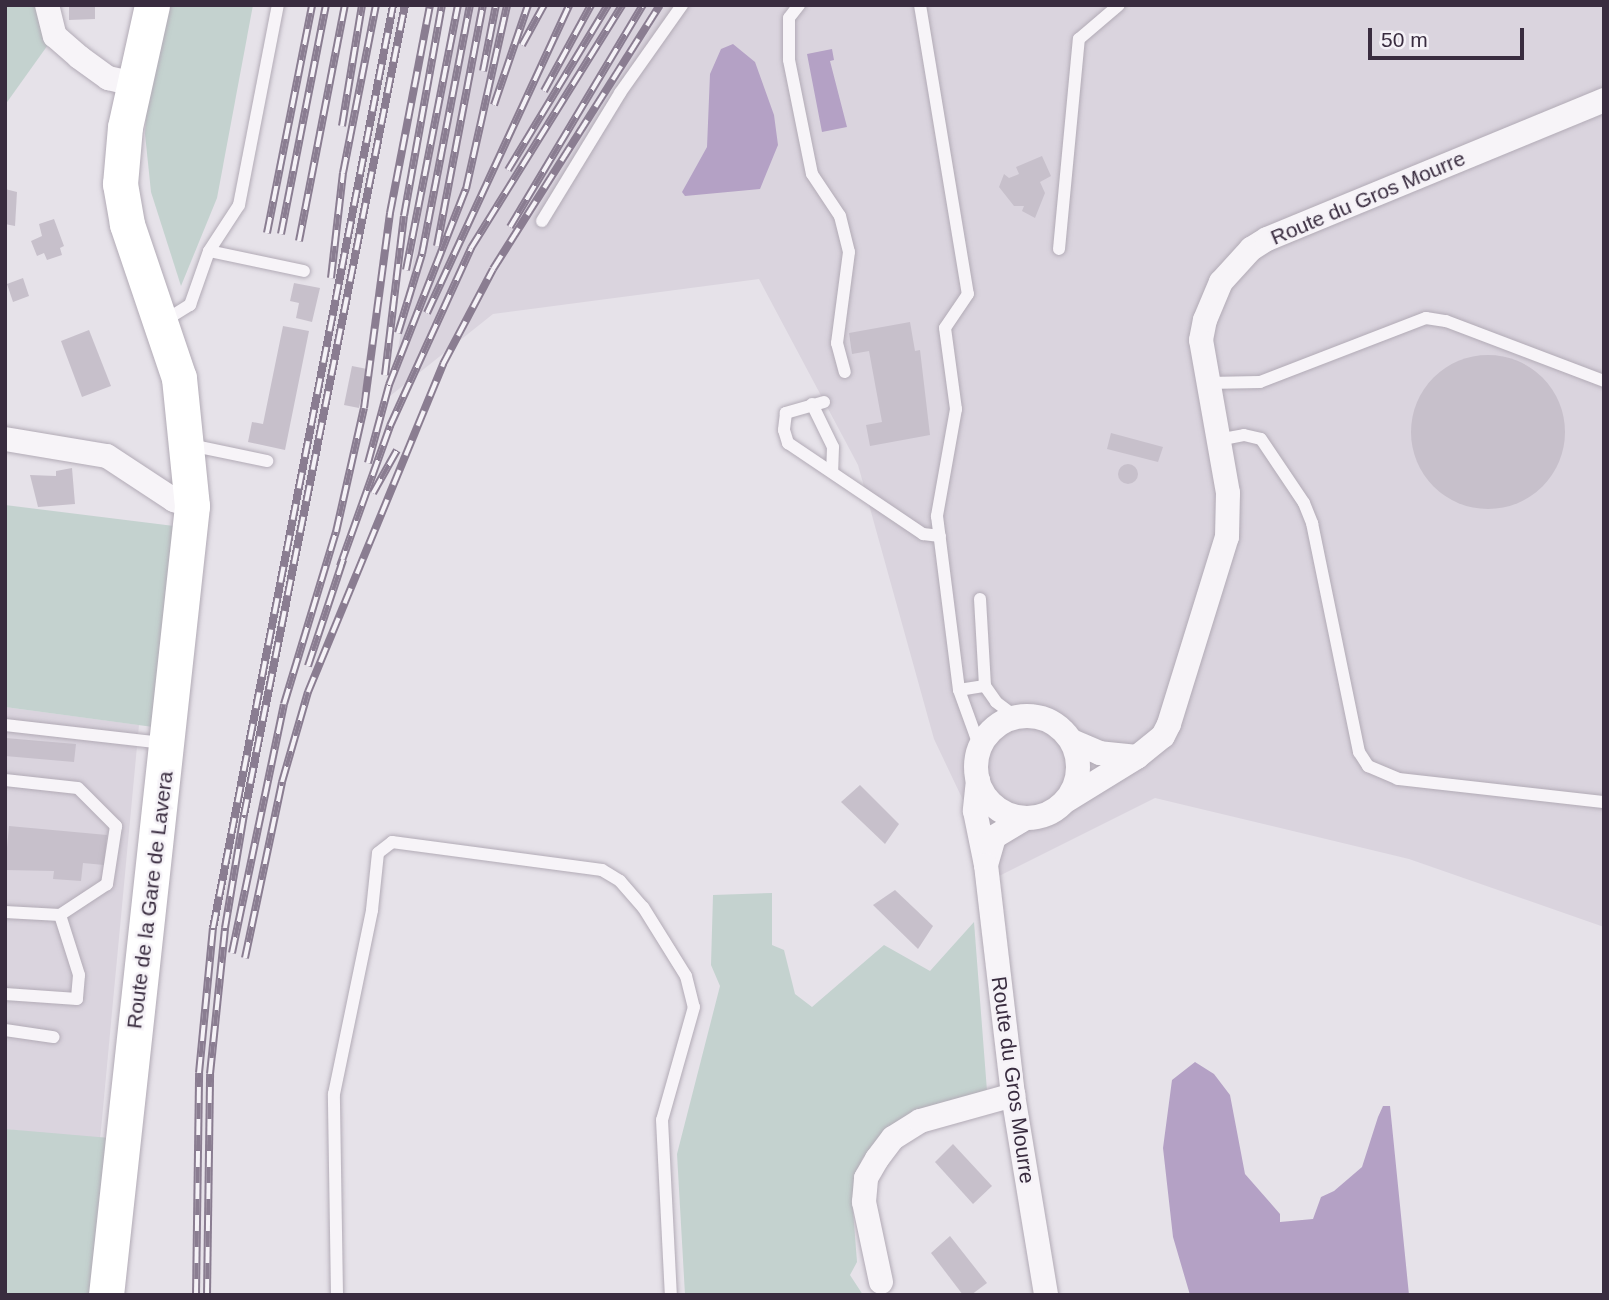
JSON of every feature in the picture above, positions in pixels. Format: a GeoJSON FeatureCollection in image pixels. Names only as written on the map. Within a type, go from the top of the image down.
{"type":"FeatureCollection","features":[{"type":"Feature","properties":{"kind":"street"},"geometry":{"type":"LineString","coordinates":[[47,5],[55,36],[108,78],[135,84]]}},
{"type":"Feature","properties":{"kind":"street","name":"Route de la Gare de Lavera"},"geometry":{"type":"LineString","coordinates":[[106,1295],[192,506],[194,445],[179,378],[170,317],[127,223],[120,184],[122,146],[152,5]]}},
{"type":"Feature","properties":{"kind":"street","name":"Route du Gros Mourre"},"geometry":{"type":"LineString","coordinates":[[986,865],[994,837],[1026,818],[1048,813],[1137,757],[1163,736],[1169,724],[1221,561],[1230,515],[1206,383],[1202,340],[1205,320],[1221,282],[1251,249],[1604,100]]}},
{"type":"Feature","properties":{"kind":"street"},"geometry":{"type":"LineString","coordinates":[[5,439],[107,456],[174,500],[192,506]]}},
{"type":"Feature","properties":{"kind":"street"},"geometry":{"type":"LineString","coordinates":[[980,748],[988,734],[1016,717],[1047,720],[1072,741],[1100,753],[1137,757]]}},
{"type":"Feature","properties":{"kind":"street"},"geometry":{"type":"LineString","coordinates":[[1067,800],[1078,772],[1072,741]]}},
{"type":"Feature","properties":{"kind":"street","name":"Route du Gros Mourre"},"geometry":{"type":"LineString","coordinates":[[980,748],[975,811],[986,865],[1013,1095],[1046,1295]]}},
{"type":"Feature","properties":{"kind":"street"},"geometry":{"type":"LineString","coordinates":[[978,780],[996,808],[1026,818]]}},
{"type":"Feature","properties":{"kind":"street"},"geometry":{"type":"LineString","coordinates":[[881,1282],[864,1202],[866,1178],[877,1159],[893,1138],[920,1121],[1013,1095]]}},
{"type":"Feature","properties":{"kind":"lane"},"geometry":{"type":"LineString","coordinates":[[170,317],[193,299],[209,251],[239,205],[278,5]]}},
{"type":"Feature","properties":{"kind":"lane"},"geometry":{"type":"LineString","coordinates":[[542,221],[620,93],[682,5]]}},
{"type":"Feature","properties":{"kind":"lane"},"geometry":{"type":"LineString","coordinates":[[799,5],[789,18],[789,60],[807,149],[813,174],[840,216],[849,252],[837,343],[845,372]]}},
{"type":"Feature","properties":{"kind":"lane"},"geometry":{"type":"LineString","coordinates":[[919,5],[968,294],[945,328],[956,409],[937,516],[959,690],[980,748]]}},
{"type":"Feature","properties":{"kind":"lane"},"geometry":{"type":"LineString","coordinates":[[1059,249],[1079,39],[1119,5]]}},
{"type":"Feature","properties":{"kind":"lane"},"geometry":{"type":"LineString","coordinates":[[209,251],[304,271]]}},
{"type":"Feature","properties":{"kind":"lane"},"geometry":{"type":"LineString","coordinates":[[1206,383],[1260,382],[1426,318],[1446,321],[1604,382]]}},
{"type":"Feature","properties":{"kind":"lane"},"geometry":{"type":"LineString","coordinates":[[832,471],[833,447],[818,403],[792,408],[784,430],[800,453],[832,471],[923,534],[940,536]]}},
{"type":"Feature","properties":{"kind":"lane"},"geometry":{"type":"LineString","coordinates":[[1217,440],[1244,435],[1261,439],[1304,503],[1312,523],[1359,752],[1368,766],[1398,779],[1604,802]]}},
{"type":"Feature","properties":{"kind":"lane"},"geometry":{"type":"LineString","coordinates":[[194,445],[267,461]]}},
{"type":"Feature","properties":{"kind":"lane"},"geometry":{"type":"LineString","coordinates":[[980,599],[985,686],[996,702],[1016,717]]}},
{"type":"Feature","properties":{"kind":"lane"},"geometry":{"type":"LineString","coordinates":[[959,690],[985,686]]}},
{"type":"Feature","properties":{"kind":"lane"},"geometry":{"type":"LineString","coordinates":[[5,725],[168,743]]}},
{"type":"Feature","properties":{"kind":"lane"},"geometry":{"type":"LineString","coordinates":[[5,780],[78,788],[116,826],[107,884],[60,915],[5,912]]}},
{"type":"Feature","properties":{"kind":"lane"},"geometry":{"type":"LineString","coordinates":[[337,1295],[334,1094],[372,910],[378,853],[392,842],[602,870],[643,907],[686,976],[694,1007],[662,1120],[671,1295]]}},
{"type":"Feature","properties":{"kind":"lane"},"geometry":{"type":"LineString","coordinates":[[5,994],[77,999],[79,975],[60,915]]}},
{"type":"Feature","properties":{"kind":"lane"},"geometry":{"type":"LineString","coordinates":[[5,1030],[53,1037]]}},
{"type":"Feature","properties":{"kind":"shaded area"},"geometry":{"type":"Polygon","coordinates":[[[5,5],[40,5],[50,42],[5,105],[5,5]]]}},
{"type":"Feature","properties":{"kind":"shaded area"},"geometry":{"type":"Polygon","coordinates":[[[163,5],[253,5],[217,198],[181,286],[151,192],[145,134],[148,78],[163,5]]]}},
{"type":"Feature","properties":{"kind":"shaded area"},"geometry":{"type":"Polygon","coordinates":[[[457,5],[1604,5],[1604,927],[1409,859],[1155,798],[999,876],[934,739],[858,465],[759,279],[493,314],[390,396],[457,5]]]}},
{"type":"Feature","properties":{"kind":"shaded area"},"geometry":{"type":"Polygon","coordinates":[[[733,44],[755,62],[774,115],[778,145],[760,189],[685,196],[682,192],[707,147],[710,74],[721,49],[733,44]]]}},
{"type":"Feature","properties":{"kind":"shaded area"},"geometry":{"type":"Polygon","coordinates":[[[832,49],[834,60],[830,61],[847,127],[822,132],[807,54],[832,49]]]}},
{"type":"Feature","properties":{"kind":"shaded area"},"geometry":{"type":"Polygon","coordinates":[[[5,505],[174,526],[153,727],[5,707],[5,505]]]}},
{"type":"Feature","properties":{"kind":"shaded area"},"geometry":{"type":"Polygon","coordinates":[[[5,707],[139,725],[100,1140],[5,1129],[5,707]]]}},
{"type":"Feature","properties":{"kind":"shaded area"},"geometry":{"type":"Polygon","coordinates":[[[772,893],[772,945],[784,950],[795,994],[812,1007],[884,945],[930,971],[974,922],[987,1091],[885,1133],[862,1159],[852,1197],[857,1262],[850,1275],[863,1295],[685,1295],[677,1154],[720,986],[711,965],[713,895],[772,893]]]}},
{"type":"Feature","properties":{"kind":"shaded area"},"geometry":{"type":"Polygon","coordinates":[[[1195,1062],[1214,1074],[1230,1095],[1245,1174],[1280,1214],[1280,1222],[1313,1219],[1321,1197],[1334,1191],[1362,1167],[1383,1106],[1390,1106],[1409,1295],[1190,1295],[1173,1237],[1163,1148],[1172,1080],[1195,1062]]]}},
{"type":"Feature","properties":{"kind":"shaded area"},"geometry":{"type":"Polygon","coordinates":[[[5,1129],[110,1138],[91,1295],[5,1295],[5,1129]]]}},
{"type":"Feature","properties":{"kind":"building"},"geometry":{"type":"Polygon","coordinates":[[[69,5],[95,5],[95,19],[69,20],[69,5]]]}},
{"type":"Feature","properties":{"kind":"building"},"geometry":{"type":"Polygon","coordinates":[[[1042,156],[1051,176],[1040,182],[1045,193],[1035,218],[1022,211],[1024,206],[1014,206],[999,187],[1004,174],[1009,178],[1019,174],[1016,167],[1042,156]]]}},
{"type":"Feature","properties":{"kind":"building"},"geometry":{"type":"Polygon","coordinates":[[[5,189],[17,192],[15,226],[5,224],[5,189]]]}},
{"type":"Feature","properties":{"kind":"building"},"geometry":{"type":"Polygon","coordinates":[[[54,219],[64,246],[60,248],[62,255],[47,260],[44,253],[37,256],[31,241],[42,236],[39,224],[54,219]]]}},
{"type":"Feature","properties":{"kind":"building"},"geometry":{"type":"Polygon","coordinates":[[[23,278],[29,296],[13,302],[7,284],[23,278]]]}},
{"type":"Feature","properties":{"kind":"building"},"geometry":{"type":"Polygon","coordinates":[[[294,283],[320,288],[312,322],[296,318],[299,303],[290,301],[294,283]]]}},
{"type":"Feature","properties":{"kind":"building"},"geometry":{"type":"Polygon","coordinates":[[[910,322],[915,351],[920,350],[930,435],[870,446],[866,425],[882,422],[869,351],[852,354],[849,333],[910,322]]]}},
{"type":"Feature","properties":{"kind":"building"},"geometry":{"type":"Polygon","coordinates":[[[283,326],[309,331],[285,450],[248,442],[252,422],[263,424],[283,326]]]}},
{"type":"Feature","properties":{"kind":"building"},"geometry":{"type":"Polygon","coordinates":[[[89,330],[111,386],[82,397],[61,341],[89,330]]]}},
{"type":"Feature","properties":{"kind":"building"},"geometry":{"type":"Polygon","coordinates":[[[1488,355],[1518,361],[1543,377],[1559,402],[1565,432],[1559,462],[1543,487],[1518,503],[1488,509],[1458,503],[1433,487],[1417,462],[1411,432],[1417,402],[1433,377],[1458,361],[1488,355]]]}},
{"type":"Feature","properties":{"kind":"building"},"geometry":{"type":"Polygon","coordinates":[[[352,366],[367,369],[359,408],[344,405],[352,366]]]}},
{"type":"Feature","properties":{"kind":"building"},"geometry":{"type":"Polygon","coordinates":[[[1111,433],[1163,447],[1158,462],[1107,449],[1111,433]]]}},
{"type":"Feature","properties":{"kind":"building"},"geometry":{"type":"Polygon","coordinates":[[[1128,464],[1135,467],[1138,474],[1135,481],[1128,484],[1121,481],[1118,474],[1121,467],[1128,464]]]}},
{"type":"Feature","properties":{"kind":"building"},"geometry":{"type":"Polygon","coordinates":[[[72,468],[75,504],[38,507],[30,475],[56,476],[56,471],[72,468]]]}},
{"type":"Feature","properties":{"kind":"building"},"geometry":{"type":"Polygon","coordinates":[[[5,738],[76,744],[74,762],[5,756],[5,738]]]}},
{"type":"Feature","properties":{"kind":"building"},"geometry":{"type":"Polygon","coordinates":[[[860,785],[899,824],[885,844],[841,802],[860,785]]]}},
{"type":"Feature","properties":{"kind":"building"},"geometry":{"type":"Polygon","coordinates":[[[9,826],[107,835],[104,865],[83,863],[81,881],[53,879],[54,871],[5,870],[9,826]]]}},
{"type":"Feature","properties":{"kind":"building"},"geometry":{"type":"Polygon","coordinates":[[[895,890],[933,926],[918,949],[873,905],[895,890]]]}},
{"type":"Feature","properties":{"kind":"building"},"geometry":{"type":"Polygon","coordinates":[[[953,1144],[992,1186],[973,1204],[935,1162],[953,1144]]]}},
{"type":"Feature","properties":{"kind":"building"},"geometry":{"type":"Polygon","coordinates":[[[950,1236],[987,1283],[971,1295],[963,1295],[931,1253],[950,1236]]]}},
{"type":"Feature","properties":{"kind":"railway"},"geometry":{"type":"LineString","coordinates":[[267,233],[312,5]]}},
{"type":"Feature","properties":{"kind":"railway"},"geometry":{"type":"LineString","coordinates":[[281,234],[326,5]]}},
{"type":"Feature","properties":{"kind":"railway"},"geometry":{"type":"LineString","coordinates":[[299,241],[345,5]]}},
{"type":"Feature","properties":{"kind":"railway"},"geometry":{"type":"LineString","coordinates":[[342,126],[362,5]]}},
{"type":"Feature","properties":{"kind":"railway"},"geometry":{"type":"LineString","coordinates":[[331,278],[343,173],[376,5]]}},
{"type":"Feature","properties":{"kind":"railway"},"geometry":{"type":"LineString","coordinates":[[196,1295],[199,1073],[213,928],[393,5]]}},
{"type":"Feature","properties":{"kind":"railway"},"geometry":{"type":"LineString","coordinates":[[207,1295],[210,1074],[225,928],[244,815],[405,5]]}},
{"type":"Feature","properties":{"kind":"railway"},"geometry":{"type":"LineString","coordinates":[[232,953],[284,704],[336,532],[364,408],[390,213],[430,5]]}},
{"type":"Feature","properties":{"kind":"railway"},"geometry":{"type":"LineString","coordinates":[[385,375],[404,216],[442,5]]}},
{"type":"Feature","properties":{"kind":"railway"},"geometry":{"type":"LineString","coordinates":[[406,270],[458,5]]}},
{"type":"Feature","properties":{"kind":"railway"},"geometry":{"type":"LineString","coordinates":[[398,333],[422,254],[470,5]]}},
{"type":"Feature","properties":{"kind":"railway"},"geometry":{"type":"LineString","coordinates":[[437,246],[483,5]]}},
{"type":"Feature","properties":{"kind":"railway"},"geometry":{"type":"LineString","coordinates":[[483,71],[496,5]]}},
{"type":"Feature","properties":{"kind":"railway"},"geometry":{"type":"LineString","coordinates":[[368,463],[389,385],[466,189],[507,5]]}},
{"type":"Feature","properties":{"kind":"railway"},"geometry":{"type":"LineString","coordinates":[[494,105],[528,5]]}},
{"type":"Feature","properties":{"kind":"railway"},"geometry":{"type":"LineString","coordinates":[[522,45],[544,5]]}},
{"type":"Feature","properties":{"kind":"railway"},"geometry":{"type":"LineString","coordinates":[[427,313],[569,5]]}},
{"type":"Feature","properties":{"kind":"railway"},"geometry":{"type":"LineString","coordinates":[[544,91],[591,5]]}},
{"type":"Feature","properties":{"kind":"railway"},"geometry":{"type":"LineString","coordinates":[[508,170],[608,5]]}},
{"type":"Feature","properties":{"kind":"railway"},"geometry":{"type":"LineString","coordinates":[[340,566],[390,426],[471,248],[622,5]]}},
{"type":"Feature","properties":{"kind":"railway"},"geometry":{"type":"LineString","coordinates":[[510,227],[643,5]]}},
{"type":"Feature","properties":{"kind":"railway"},"geometry":{"type":"LineString","coordinates":[[245,958],[282,782],[308,692],[443,364],[493,269],[660,5]]}},
{"type":"Feature","properties":{"kind":"railway"},"geometry":{"type":"LineString","coordinates":[[373,493],[397,450]]}},
{"type":"Feature","properties":{"kind":"railway"},"geometry":{"type":"LineString","coordinates":[[308,666],[343,560]]}}]}
